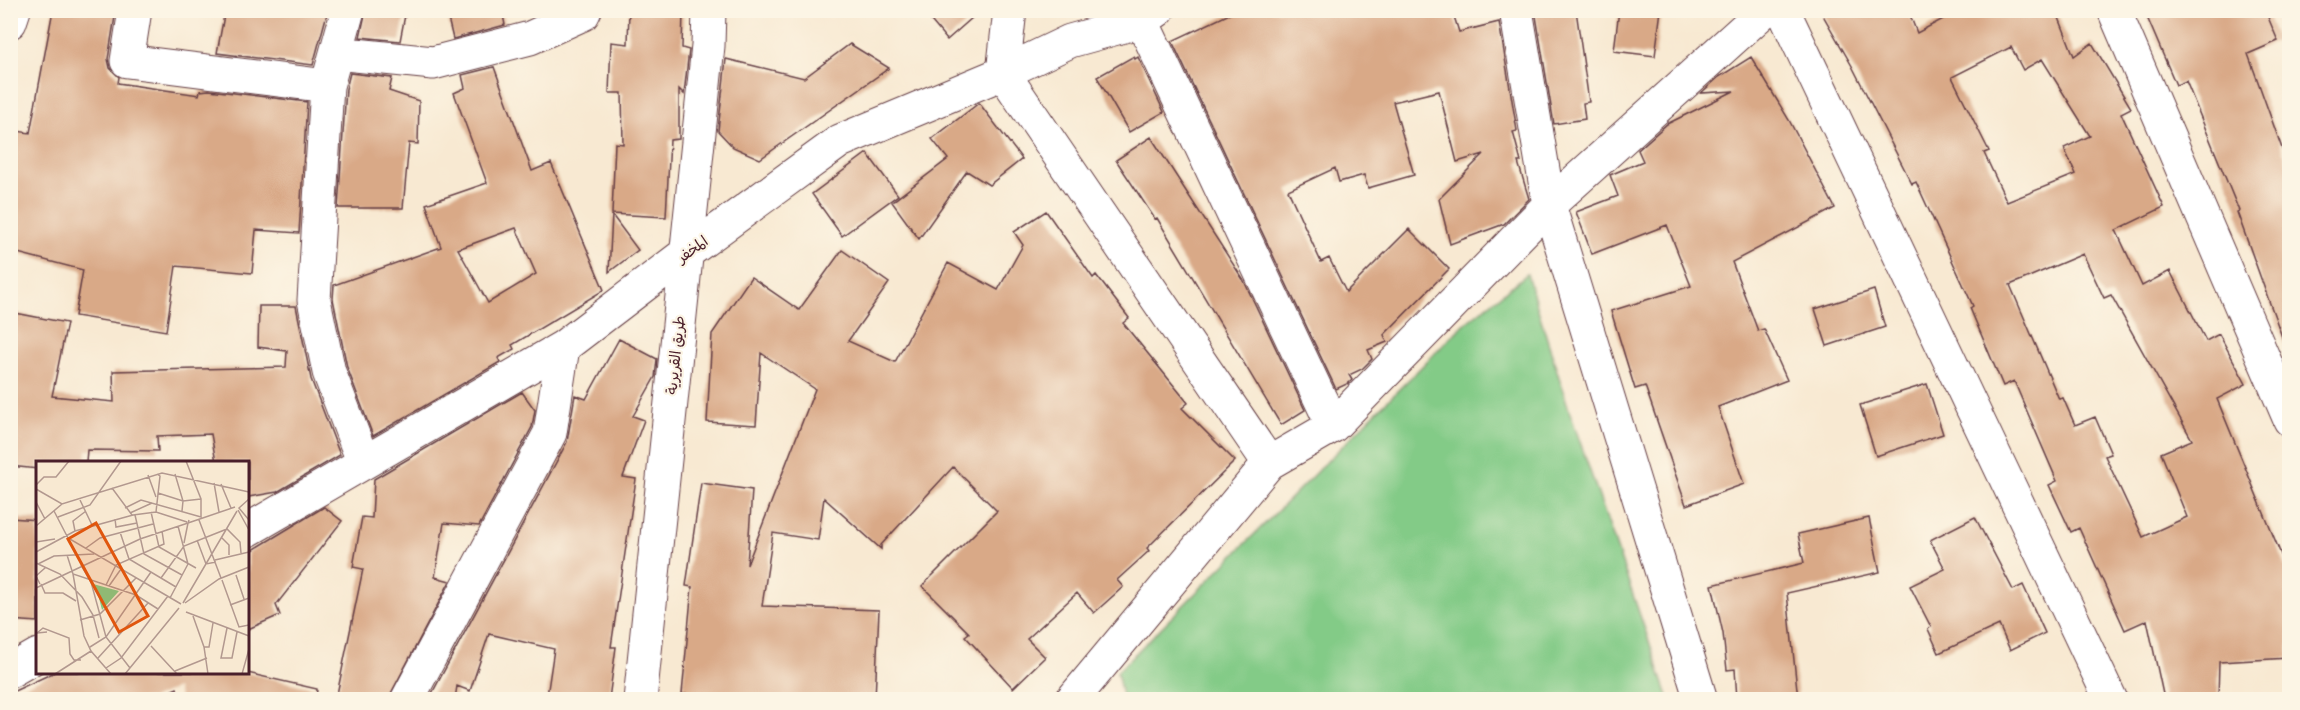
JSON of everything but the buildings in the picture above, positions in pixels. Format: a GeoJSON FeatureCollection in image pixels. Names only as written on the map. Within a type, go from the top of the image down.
{"type":"FeatureCollection","features":[{"type":"Feature","properties":{"kind":"street"},"geometry":{"type":"LineString","coordinates":[[10,22],[14,10]]}},
{"type":"Feature","properties":{"kind":"street"},"geometry":{"type":"LineString","coordinates":[[135,10],[127,61],[327,86]]}},
{"type":"Feature","properties":{"kind":"street"},"geometry":{"type":"LineString","coordinates":[[348,10],[327,86],[314,300],[329,372],[363,461]]}},
{"type":"Feature","properties":{"kind":"street"},"geometry":{"type":"LineString","coordinates":[[336,53],[433,63],[530,38],[584,14],[585,10]]}},
{"type":"Feature","properties":{"kind":"street","name":"طريق القريرية"},"geometry":{"type":"LineString","coordinates":[[640,699],[708,46],[709,10]]}},
{"type":"Feature","properties":{"kind":"street"},"geometry":{"type":"LineString","coordinates":[[1010,10],[1003,73],[1269,464]]}},
{"type":"Feature","properties":{"kind":"street"},"geometry":{"type":"LineString","coordinates":[[1516,10],[1550,205],[1701,699]]}},
{"type":"Feature","properties":{"kind":"street"},"geometry":{"type":"LineString","coordinates":[[1072,699],[1269,464],[1334,426],[1550,205],[1765,10]]}},
{"type":"Feature","properties":{"kind":"street"},"geometry":{"type":"LineString","coordinates":[[1783,10],[2111,699]]}},
{"type":"Feature","properties":{"kind":"street"},"geometry":{"type":"LineString","coordinates":[[2114,10],[2289,420]]}},
{"type":"Feature","properties":{"kind":"street"},"geometry":{"type":"LineString","coordinates":[[1150,16],[1334,426]]}},
{"type":"Feature","properties":{"kind":"street","name":"المخفر"},"geometry":{"type":"LineString","coordinates":[[249,529],[363,461],[563,347],[685,254],[840,141],[1003,73],[1070,41],[1150,16]]}},
{"type":"Feature","properties":{"kind":"street"},"geometry":{"type":"LineString","coordinates":[[406,699],[550,434],[563,347]]}},
{"type":"Feature","properties":{"kind":"street"},"geometry":{"type":"LineString","coordinates":[[10,671],[36,656]]}},
{"type":"Feature","properties":{"kind":"green space"},"geometry":{"type":"Polygon","coordinates":[[[1527,274],[1570,413],[1669,699],[1135,700],[1122,696],[1117,672],[1462,326],[1527,274]]]}}]}
